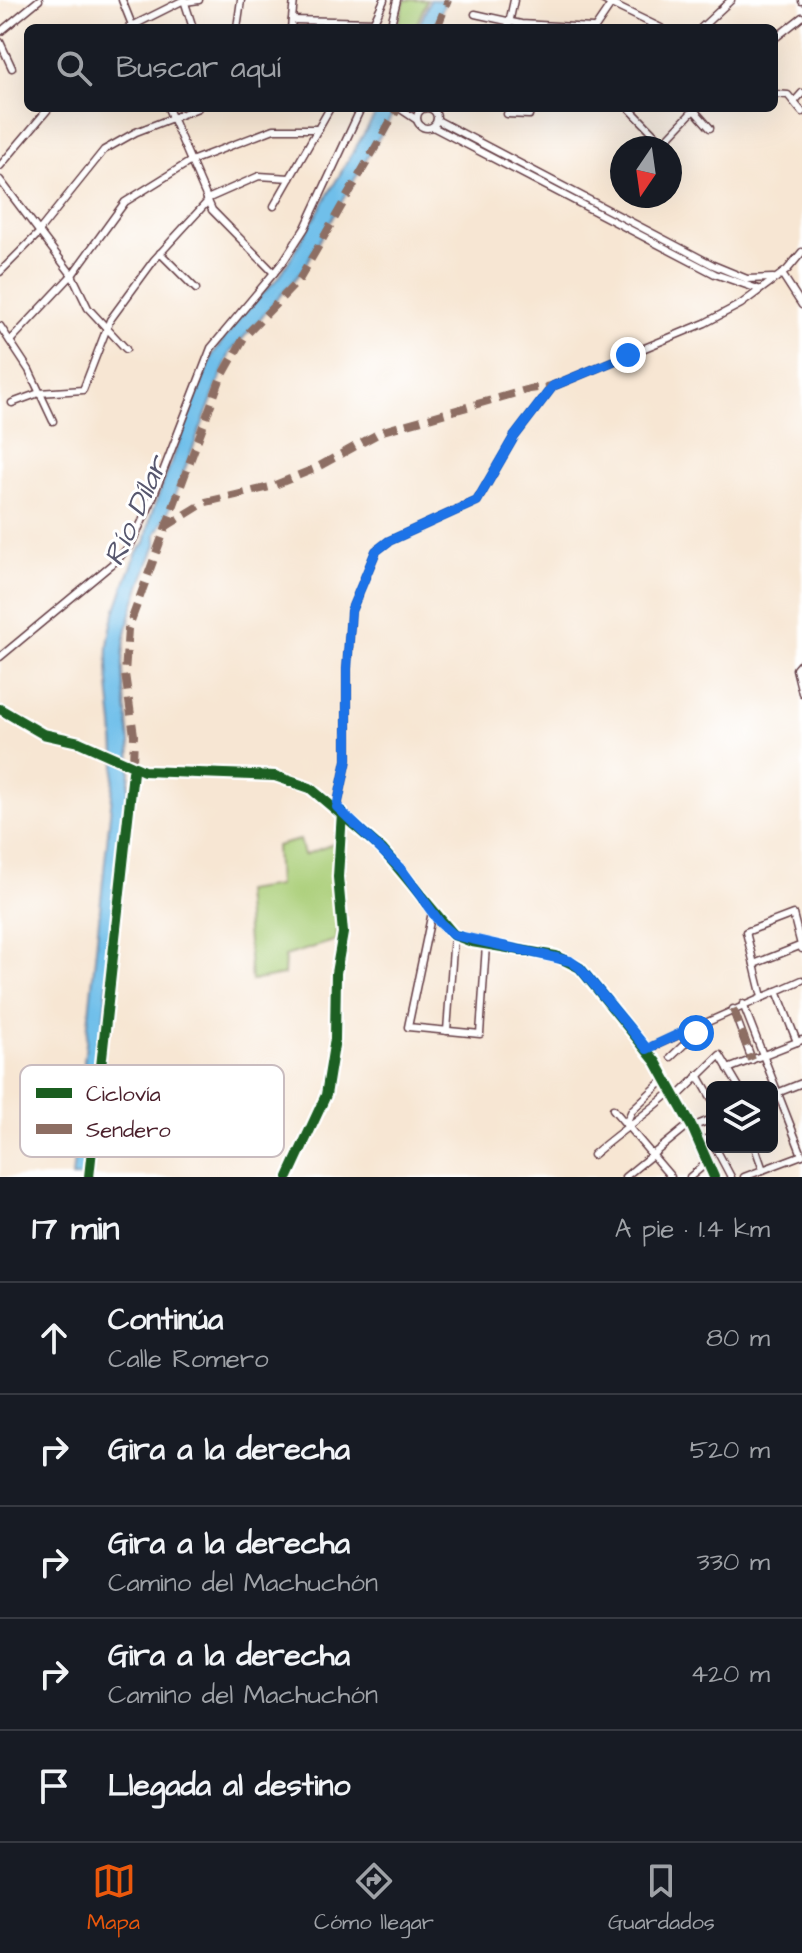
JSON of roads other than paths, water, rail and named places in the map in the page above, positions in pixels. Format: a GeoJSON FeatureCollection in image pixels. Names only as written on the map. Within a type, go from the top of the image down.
{"type":"FeatureCollection","features":[{"type":"Feature","properties":{"kind":"street"},"geometry":{"type":"LineString","coordinates":[[0,32],[39,0]]}},
{"type":"Feature","properties":{"kind":"street"},"geometry":{"type":"LineString","coordinates":[[122,0],[130,24]]}},
{"type":"Feature","properties":{"kind":"street"},"geometry":{"type":"LineString","coordinates":[[137,24],[184,1],[199,0]]}},
{"type":"Feature","properties":{"kind":"street"},"geometry":{"type":"LineString","coordinates":[[238,24],[241,0]]}},
{"type":"Feature","properties":{"kind":"street"},"geometry":{"type":"LineString","coordinates":[[292,24],[294,0]]}},
{"type":"Feature","properties":{"kind":"street"},"geometry":{"type":"LineString","coordinates":[[372,24],[384,0]]}},
{"type":"Feature","properties":{"kind":"street"},"geometry":{"type":"LineString","coordinates":[[391,24],[397,0]]}},
{"type":"Feature","properties":{"kind":"street"},"geometry":{"type":"LineString","coordinates":[[509,24],[514,0]]}},
{"type":"Feature","properties":{"kind":"street"},"geometry":{"type":"LineString","coordinates":[[705,24],[731,0]]}},
{"type":"Feature","properties":{"kind":"street"},"geometry":{"type":"LineString","coordinates":[[184,1],[192,24]]}},
{"type":"Feature","properties":{"kind":"street"},"geometry":{"type":"LineString","coordinates":[[596,24],[608,1],[653,24]]}},
{"type":"Feature","properties":{"kind":"street"},"geometry":{"type":"LineString","coordinates":[[475,14],[506,24]]}},
{"type":"Feature","properties":{"kind":"street"},"geometry":{"type":"LineString","coordinates":[[778,36],[802,17]]}},
{"type":"Feature","properties":{"kind":"street"},"geometry":{"type":"LineString","coordinates":[[0,42],[12,68]]}},
{"type":"Feature","properties":{"kind":"street"},"geometry":{"type":"LineString","coordinates":[[794,102],[802,93]]}},
{"type":"Feature","properties":{"kind":"street"},"geometry":{"type":"LineString","coordinates":[[778,94],[788,95],[802,112]]}},
{"type":"Feature","properties":{"kind":"street"},"geometry":{"type":"LineString","coordinates":[[0,166],[46,112]]}},
{"type":"Feature","properties":{"kind":"street"},"geometry":{"type":"LineString","coordinates":[[170,112],[212,210],[274,273]]}},
{"type":"Feature","properties":{"kind":"street"},"geometry":{"type":"LineString","coordinates":[[0,272],[39,231],[100,153],[136,132],[188,112]]}},
{"type":"Feature","properties":{"kind":"street"},"geometry":{"type":"LineString","coordinates":[[274,206],[328,112]]}},
{"type":"Feature","properties":{"kind":"street"},"geometry":{"type":"LineString","coordinates":[[0,657],[117,560],[131,544],[150,505],[211,348],[274,273],[314,214],[358,112]]}},
{"type":"Feature","properties":{"kind":"street"},"geometry":{"type":"LineString","coordinates":[[405,112],[423,128],[435,123],[747,279],[758,289]]}},
{"type":"Feature","properties":{"kind":"street"},"geometry":{"type":"LineString","coordinates":[[417,120],[418,112]]}},
{"type":"Feature","properties":{"kind":"street"},"geometry":{"type":"LineString","coordinates":[[432,112],[435,123],[715,274],[758,289]]}},
{"type":"Feature","properties":{"kind":"street"},"geometry":{"type":"LineString","coordinates":[[507,114],[529,112]]}},
{"type":"Feature","properties":{"kind":"street"},"geometry":{"type":"LineString","coordinates":[[632,112],[653,136]]}},
{"type":"Feature","properties":{"kind":"street"},"geometry":{"type":"LineString","coordinates":[[670,136],[690,112]]}},
{"type":"Feature","properties":{"kind":"street"},"geometry":{"type":"LineString","coordinates":[[696,112],[710,128]]}},
{"type":"Feature","properties":{"kind":"street"},"geometry":{"type":"LineString","coordinates":[[0,342],[9,340],[72,275],[125,202],[191,161],[274,129],[319,129]]}},
{"type":"Feature","properties":{"kind":"street"},"geometry":{"type":"LineString","coordinates":[[12,403],[39,393],[83,390],[106,328],[160,253],[208,200],[259,176],[290,178]]}},
{"type":"Feature","properties":{"kind":"street"},"geometry":{"type":"LineString","coordinates":[[0,180],[72,275],[88,308],[126,349]]}},
{"type":"Feature","properties":{"kind":"street"},"geometry":{"type":"LineString","coordinates":[[337,807],[347,760],[347,669],[351,611],[376,551],[389,541],[477,501],[514,437],[553,386],[705,323],[751,298],[758,289],[782,274],[802,252]]}},
{"type":"Feature","properties":{"kind":"street"},"geometry":{"type":"LineString","coordinates":[[160,253],[196,289]]}},
{"type":"Feature","properties":{"kind":"street"},"geometry":{"type":"LineString","coordinates":[[782,274],[802,305]]}},
{"type":"Feature","properties":{"kind":"street"},"geometry":{"type":"LineString","coordinates":[[747,279],[773,278]]}},
{"type":"Feature","properties":{"kind":"street"},"geometry":{"type":"LineString","coordinates":[[0,326],[53,421]]}},
{"type":"Feature","properties":{"kind":"street"},"geometry":{"type":"LineString","coordinates":[[802,662],[796,669],[802,693]]}},
{"type":"Feature","properties":{"kind":"street"},"geometry":{"type":"LineString","coordinates":[[0,709],[43,734],[79,742],[133,768],[155,773],[275,776],[301,783],[337,807],[402,870],[432,912],[454,935],[486,945],[570,961],[580,968],[647,1049],[691,1125],[714,1177]]}},
{"type":"Feature","properties":{"kind":"street"},"geometry":{"type":"LineString","coordinates":[[432,912],[408,1027],[480,1034],[486,945]]}},
{"type":"Feature","properties":{"kind":"street"},"geometry":{"type":"LineString","coordinates":[[754,964],[802,946],[793,914],[746,932],[762,997]]}},
{"type":"Feature","properties":{"kind":"street"},"geometry":{"type":"LineString","coordinates":[[447,1031],[454,935]]}},
{"type":"Feature","properties":{"kind":"street"},"geometry":{"type":"LineString","coordinates":[[647,1049],[802,980]]}},
{"type":"Feature","properties":{"kind":"street"},"geometry":{"type":"LineString","coordinates":[[728,1069],[800,1041],[777,991]]}},
{"type":"Feature","properties":{"kind":"street"},"geometry":{"type":"LineString","coordinates":[[743,1004],[771,1081]]}},
{"type":"Feature","properties":{"kind":"street"},"geometry":{"type":"LineString","coordinates":[[733,1009],[752,1060]]}},
{"type":"Feature","properties":{"kind":"street"},"geometry":{"type":"LineString","coordinates":[[671,1057],[696,1033],[698,1025]]}},
{"type":"Feature","properties":{"kind":"street"},"geometry":{"type":"LineString","coordinates":[[626,1124],[642,1119],[720,1055],[735,1081]]}},
{"type":"Feature","properties":{"kind":"street"},"geometry":{"type":"LineString","coordinates":[[698,1075],[706,1089]]}},
{"type":"Feature","properties":{"kind":"street"},"geometry":{"type":"LineString","coordinates":[[593,1155],[626,1124],[632,1110],[665,1079]]}},
{"type":"Feature","properties":{"kind":"street"},"geometry":{"type":"LineString","coordinates":[[778,1093],[802,1083]]}},
{"type":"Feature","properties":{"kind":"street"},"geometry":{"type":"LineString","coordinates":[[744,1177],[802,1155],[778,1101]]}},
{"type":"Feature","properties":{"kind":"street"},"geometry":{"type":"LineString","coordinates":[[613,1109],[671,1177]]}},
{"type":"Feature","properties":{"kind":"street"},"geometry":{"type":"LineString","coordinates":[[625,1177],[691,1125],[706,1121]]}},
{"type":"Feature","properties":{"kind":"street"},"geometry":{"type":"LineString","coordinates":[[699,1141],[706,1140]]}},
{"type":"Feature","properties":{"kind":"street"},"geometry":{"type":"LineString","coordinates":[[718,1153],[731,1177]]}},
{"type":"Feature","properties":{"kind":"street"},"geometry":{"type":"LineString","coordinates":[[757,1153],[763,1170]]}},
{"type":"Feature","properties":{"kind":"street"},"geometry":{"type":"LineString","coordinates":[[690,1177],[708,1162]]}},
{"type":"Feature","properties":{"kind":"water"},"geometry":{"type":"Polygon","coordinates":[[[430,0],[446,0],[436,24],[420,24],[430,0]]]}},
{"type":"Feature","properties":{"kind":"water"},"geometry":{"type":"Polygon","coordinates":[[[377,112],[394,112],[301,272],[230,353],[168,512],[156,534],[156,545],[133,607],[125,639],[124,685],[130,773],[99,1065],[84,1065],[115,766],[108,662],[110,635],[137,552],[145,543],[151,515],[213,354],[242,315],[280,276],[377,112]]]}},
{"type":"Feature","properties":{"kind":"water"},"geometry":{"type":"Polygon","coordinates":[[[74,1157],[89,1157],[87,1177],[72,1177],[74,1157]]]}},
{"type":"Feature","properties":{"kind":"water label","name":"Río Dílar"},"geometry":{"type":"Point","coordinates":[135,511]}}]}
